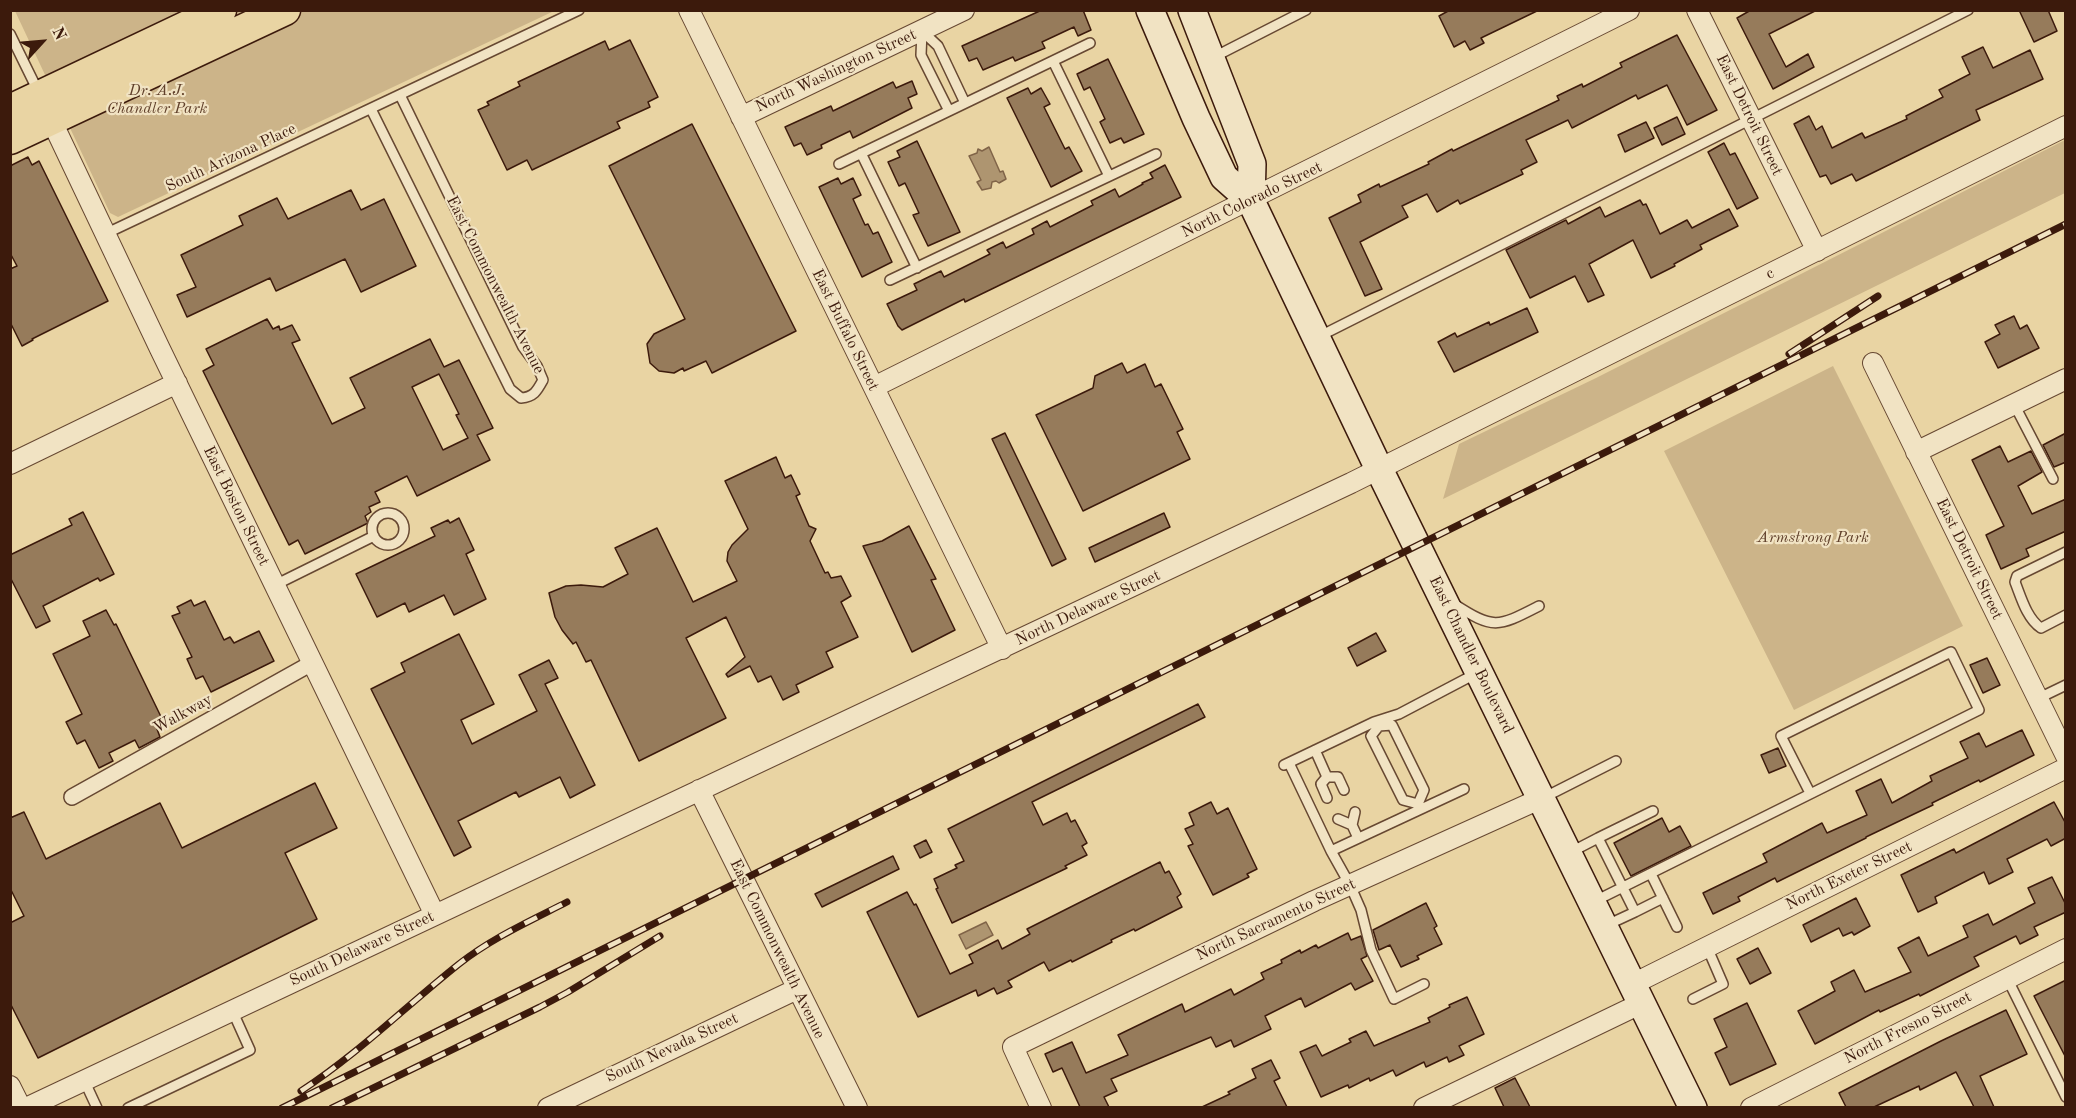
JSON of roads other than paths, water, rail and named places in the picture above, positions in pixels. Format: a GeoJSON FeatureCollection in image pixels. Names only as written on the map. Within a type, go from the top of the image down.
{"type":"FeatureCollection","features":[{"type":"Feature","properties":{"kind":"main road"},"geometry":{"type":"LineString","coordinates":[[10,139],[46,108],[221,10]]}},
{"type":"Feature","properties":{"kind":"main road"},"geometry":{"type":"LineString","coordinates":[[10,110],[46,108],[285,10]]}},
{"type":"Feature","properties":{"kind":"main road","name":"East Chandler Boulevard"},"geometry":{"type":"LineString","coordinates":[[1150,10],[1224,177],[1251,201],[1378,469],[1693,1107]]}},
{"type":"Feature","properties":{"kind":"main road"},"geometry":{"type":"LineString","coordinates":[[1172,10],[1179,23],[1195,19]]}},
{"type":"Feature","properties":{"kind":"main road","name":"East Chandler Boulevard"},"geometry":{"type":"LineString","coordinates":[[1195,19],[1252,164],[1251,201]]}},
{"type":"Feature","properties":{"kind":"street","name":"East Buffalo Street"},"geometry":{"type":"LineString","coordinates":[[689,10],[1002,649]]}},
{"type":"Feature","properties":{"kind":"street","name":"North Washington Street"},"geometry":{"type":"LineString","coordinates":[[741,117],[964,10]]}},
{"type":"Feature","properties":{"kind":"street","name":"North Colorado Street"},"geometry":{"type":"LineString","coordinates":[[874,387],[1251,201],[1629,10]]}},
{"type":"Feature","properties":{"kind":"street","name":"East Detroit Street"},"geometry":{"type":"LineString","coordinates":[[1697,10],[1817,251]]}},
{"type":"Feature","properties":{"kind":"street","name":"East Boston Street"},"geometry":{"type":"LineString","coordinates":[[46,108],[435,915]]}},
{"type":"Feature","properties":{"kind":"street","name":"c"},"geometry":{"type":"LineString","coordinates":[[1474,422],[2066,126]]}},
{"type":"Feature","properties":{"kind":"street","name":"East Detroit Street"},"geometry":{"type":"LineString","coordinates":[[1873,363],[2066,756]]}},
{"type":"Feature","properties":{"kind":"street"},"geometry":{"type":"LineString","coordinates":[[1916,452],[2066,379]]}},
{"type":"Feature","properties":{"kind":"street"},"geometry":{"type":"LineString","coordinates":[[10,464],[177,383]]}},
{"type":"Feature","properties":{"kind":"street","name":"North Delaware Street"},"geometry":{"type":"LineString","coordinates":[[699,790],[1002,649],[1474,422]]}},
{"type":"Feature","properties":{"kind":"street","name":"Walkway"},"geometry":{"type":"LineString","coordinates":[[72,797],[312,663]]}},
{"type":"Feature","properties":{"kind":"street","name":"North Exeter Street"},"geometry":{"type":"LineString","coordinates":[[1424,1107],[1637,993],[1707,947],[2066,768]]}},
{"type":"Feature","properties":{"kind":"street","name":"South Delaware Street"},"geometry":{"type":"LineString","coordinates":[[26,1107],[699,790]]}},
{"type":"Feature","properties":{"kind":"street","name":"East Commonwealth Avenue"},"geometry":{"type":"LineString","coordinates":[[699,790],[856,1107]]}},
{"type":"Feature","properties":{"kind":"street","name":"North Sacramento Street"},"geometry":{"type":"LineString","coordinates":[[1041,1107],[1013,1047],[1350,885],[1542,798]]}},
{"type":"Feature","properties":{"kind":"street","name":"North Fresno Street"},"geometry":{"type":"LineString","coordinates":[[1750,1107],[1779,1100],[2007,978],[2066,949]]}},
{"type":"Feature","properties":{"kind":"street","name":"South Nevada Street"},"geometry":{"type":"LineString","coordinates":[[548,1107],[797,989]]}},
{"type":"Feature","properties":{"kind":"street"},"geometry":{"type":"LineString","coordinates":[[10,1086],[21,1107]]}},
{"type":"Feature","properties":{"kind":"lane","name":"South Arizona Place"},"geometry":{"type":"LineString","coordinates":[[105,234],[579,10]]}},
{"type":"Feature","properties":{"kind":"lane"},"geometry":{"type":"LineString","coordinates":[[1212,58],[1306,10]]}},
{"type":"Feature","properties":{"kind":"lane"},"geometry":{"type":"LineString","coordinates":[[1315,338],[1968,10]]}},
{"type":"Feature","properties":{"kind":"lane"},"geometry":{"type":"LineString","coordinates":[[922,31],[938,46],[965,103]]}},
{"type":"Feature","properties":{"kind":"lane"},"geometry":{"type":"LineString","coordinates":[[922,31],[921,55],[949,111]]}},
{"type":"Feature","properties":{"kind":"lane"},"geometry":{"type":"LineString","coordinates":[[10,34],[46,108]]}},
{"type":"Feature","properties":{"kind":"lane"},"geometry":{"type":"LineString","coordinates":[[839,164],[1090,43]]}},
{"type":"Feature","properties":{"kind":"lane"},"geometry":{"type":"LineString","coordinates":[[1053,61],[1109,176]]}},
{"type":"Feature","properties":{"kind":"lane","name":"East Commonwealth Avenue"},"geometry":{"type":"LineString","coordinates":[[371,109],[510,389],[521,398],[531,397],[537,392],[543,380],[537,366],[523,347],[400,95]]}},
{"type":"Feature","properties":{"kind":"lane"},"geometry":{"type":"LineString","coordinates":[[861,153],[917,268]]}},
{"type":"Feature","properties":{"kind":"lane"},"geometry":{"type":"LineString","coordinates":[[890,280],[1156,154]]}},
{"type":"Feature","properties":{"kind":"lane"},"geometry":{"type":"LineString","coordinates":[[2014,404],[2053,479]]}},
{"type":"Feature","properties":{"kind":"lane"},"geometry":{"type":"LineString","coordinates":[[275,585],[374,536]]}},
{"type":"Feature","properties":{"kind":"lane"},"geometry":{"type":"LineString","coordinates":[[2066,552],[2017,576],[2015,582],[2037,626],[2041,628],[2066,615]]}},
{"type":"Feature","properties":{"kind":"lane"},"geometry":{"type":"LineString","coordinates":[[1441,596],[1483,622],[1508,621],[1539,606]]}},
{"type":"Feature","properties":{"kind":"lane"},"geometry":{"type":"LineString","coordinates":[[1599,914],[1623,888],[1980,710],[1951,652],[1781,736],[1810,793]]}},
{"type":"Feature","properties":{"kind":"lane"},"geometry":{"type":"LineString","coordinates":[[1424,984],[1394,999],[1371,950],[1361,910],[1350,885],[1286,764],[1399,714],[1479,672]]}},
{"type":"Feature","properties":{"kind":"lane"},"geometry":{"type":"LineString","coordinates":[[2037,699],[2066,686]]}},
{"type":"Feature","properties":{"kind":"lane"},"geometry":{"type":"LineString","coordinates":[[1375,723],[1371,736],[1403,800],[1419,806]]}},
{"type":"Feature","properties":{"kind":"lane"},"geometry":{"type":"LineString","coordinates":[[1375,723],[1392,725],[1424,790],[1419,806]]}},
{"type":"Feature","properties":{"kind":"lane"},"geometry":{"type":"LineString","coordinates":[[1315,750],[1327,777]]}},
{"type":"Feature","properties":{"kind":"lane"},"geometry":{"type":"LineString","coordinates":[[1542,798],[1616,761]]}},
{"type":"Feature","properties":{"kind":"lane"},"geometry":{"type":"LineString","coordinates":[[1327,798],[1321,784],[1327,777],[1338,777],[1344,790]]}},
{"type":"Feature","properties":{"kind":"lane"},"geometry":{"type":"LineString","coordinates":[[1330,851],[1419,806],[1464,789]]}},
{"type":"Feature","properties":{"kind":"lane"},"geometry":{"type":"LineString","coordinates":[[1569,854],[1653,811]]}},
{"type":"Feature","properties":{"kind":"lane"},"geometry":{"type":"LineString","coordinates":[[1355,812],[1352,825],[1358,838]]}},
{"type":"Feature","properties":{"kind":"lane"},"geometry":{"type":"LineString","coordinates":[[1338,819],[1352,825]]}},
{"type":"Feature","properties":{"kind":"lane"},"geometry":{"type":"LineString","coordinates":[[1598,838],[1635,912]]}},
{"type":"Feature","properties":{"kind":"lane"},"geometry":{"type":"LineString","coordinates":[[1651,874],[1677,927]]}},
{"type":"Feature","properties":{"kind":"lane"},"geometry":{"type":"LineString","coordinates":[[1599,914],[1635,912],[1663,898]]}},
{"type":"Feature","properties":{"kind":"lane"},"geometry":{"type":"LineString","coordinates":[[1693,999],[1723,984],[1707,947]]}},
{"type":"Feature","properties":{"kind":"lane"},"geometry":{"type":"LineString","coordinates":[[2007,978],[2066,1097]]}},
{"type":"Feature","properties":{"kind":"lane"},"geometry":{"type":"LineString","coordinates":[[128,1107],[250,1050],[232,1010]]}},
{"type":"Feature","properties":{"kind":"lane"},"geometry":{"type":"LineString","coordinates":[[84,1080],[97,1107]]}},
{"type":"Feature","properties":{"kind":"railway"},"geometry":{"type":"LineString","coordinates":[[282,1108],[2066,224]]}},
{"type":"Feature","properties":{"kind":"railway"},"geometry":{"type":"LineString","coordinates":[[1789,354],[1878,296]]}},
{"type":"Feature","properties":{"kind":"railway"},"geometry":{"type":"LineString","coordinates":[[301,1091],[322,1077],[472,955],[512,930],[567,902]]}},
{"type":"Feature","properties":{"kind":"railway"},"geometry":{"type":"LineString","coordinates":[[332,1108],[540,1007],[660,936]]}},
{"type":"Feature","properties":{"kind":"park label","name":"Dr. A.J. Chandler Park"},"geometry":{"type":"Point","coordinates":[157,100]}},
{"type":"Feature","properties":{"kind":"park label","name":"Armstrong Park"},"geometry":{"type":"Point","coordinates":[1813,538]}}]}
